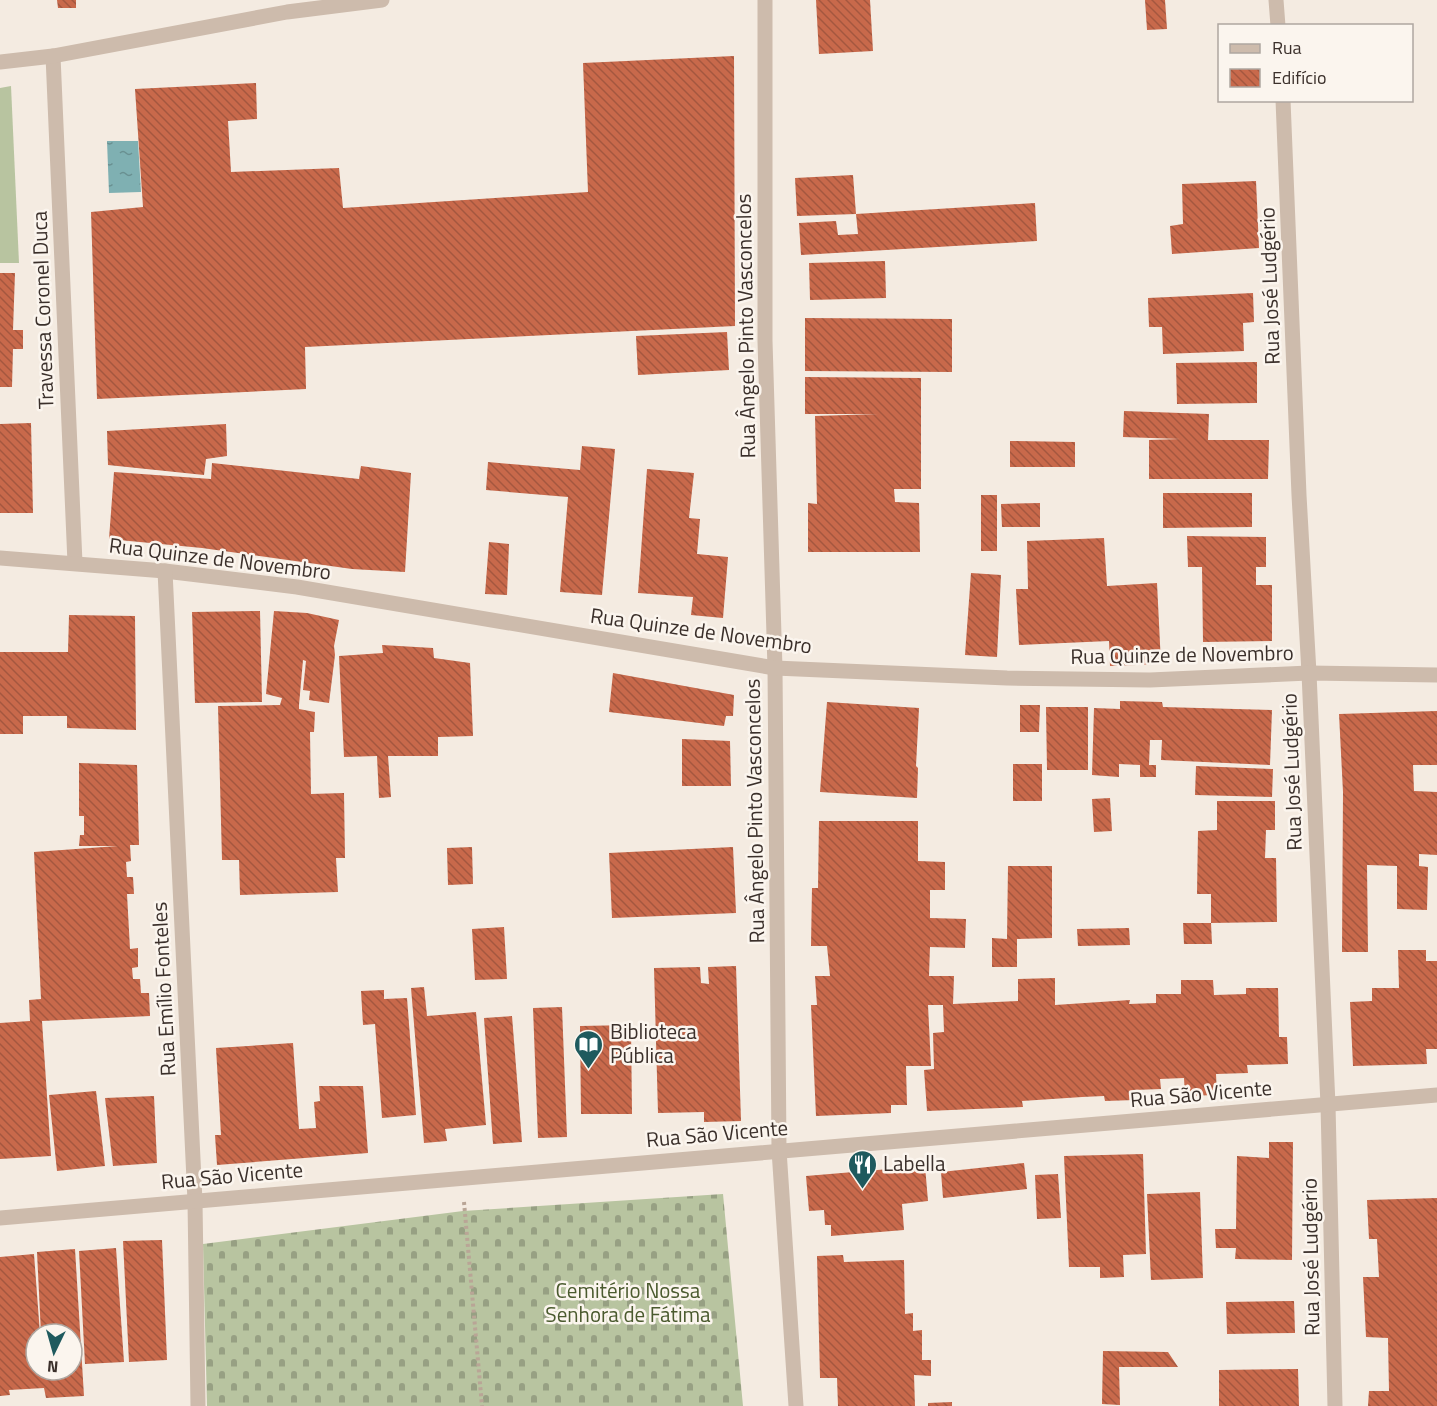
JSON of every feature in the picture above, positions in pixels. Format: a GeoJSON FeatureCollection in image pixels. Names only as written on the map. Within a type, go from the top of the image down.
{"type":"FeatureCollection","features":[{"type":"Feature","properties":{"kind":"street"},"geometry":{"type":"LineString","coordinates":[[0,62],[53,56],[286,6],[382,0]]}},
{"type":"Feature","properties":{"kind":"street","name":"Rua Ângelo Pinto Vasconcelos"},"geometry":{"type":"LineString","coordinates":[[765,0],[765,341],[775,668],[779,1150],[796,1406]]}},
{"type":"Feature","properties":{"kind":"street"},"geometry":{"type":"LineString","coordinates":[[1276,0],[1278,24]]}},
{"type":"Feature","properties":{"kind":"street","name":"Travessa Coronel Duca"},"geometry":{"type":"LineString","coordinates":[[53,56],[75,563]]}},
{"type":"Feature","properties":{"kind":"street","name":"Rua José Ludgério"},"geometry":{"type":"LineString","coordinates":[[1283,102],[1298,483],[1328,1105],[1335,1406]]}},
{"type":"Feature","properties":{"kind":"street","name":"Rua Quinze de Novembro"},"geometry":{"type":"LineString","coordinates":[[0,558],[165,571],[297,587],[775,668],[1007,678],[1150,680],[1309,674],[1437,675]]}},
{"type":"Feature","properties":{"kind":"street","name":"Rua Emílio Fonteles"},"geometry":{"type":"LineString","coordinates":[[165,571],[195,1201],[198,1406]]}},
{"type":"Feature","properties":{"kind":"street","name":"Rua São Vicente"},"geometry":{"type":"LineString","coordinates":[[0,1218],[1437,1095]]}},
{"type":"Feature","properties":{"kind":"path"},"geometry":{"type":"LineString","coordinates":[[461,1177],[482,1406]]}},
{"type":"Feature","properties":{"kind":"green space"},"geometry":{"type":"Polygon","coordinates":[[[11,86],[19,263],[0,263],[0,88],[11,86]]]}},
{"type":"Feature","properties":{"kind":"green space","name":"Cemitério Nossa Senhora de Fátima"},"geometry":{"type":"Polygon","coordinates":[[[723,1194],[743,1406],[207,1406],[203,1244],[463,1211],[723,1194]]]}},
{"type":"Feature","properties":{"kind":"water"},"geometry":{"type":"Polygon","coordinates":[[[107,141],[138,141],[141,192],[109,193],[107,141]]]}},
{"type":"Feature","properties":{"kind":"building"},"geometry":{"type":"Polygon","coordinates":[[[57,0],[76,0],[76,8],[58,8],[57,0]]]}},
{"type":"Feature","properties":{"kind":"building"},"geometry":{"type":"Polygon","coordinates":[[[816,0],[870,0],[873,51],[819,54],[816,0]]]}},
{"type":"Feature","properties":{"kind":"building"},"geometry":{"type":"Polygon","coordinates":[[[1145,0],[1165,0],[1167,29],[1147,30],[1145,0]]]}},
{"type":"Feature","properties":{"kind":"building"},"geometry":{"type":"Polygon","coordinates":[[[734,56],[735,326],[305,347],[306,389],[97,399],[91,212],[143,207],[135,89],[256,83],[257,119],[228,121],[231,172],[339,168],[343,208],[588,192],[583,63],[734,56]]]}},
{"type":"Feature","properties":{"kind":"building"},"geometry":{"type":"Polygon","coordinates":[[[853,175],[856,214],[797,216],[795,178],[853,175]]]}},
{"type":"Feature","properties":{"kind":"building"},"geometry":{"type":"Polygon","coordinates":[[[1256,181],[1259,248],[1172,254],[1170,226],[1183,224],[1182,184],[1256,181]]]}},
{"type":"Feature","properties":{"kind":"building"},"geometry":{"type":"Polygon","coordinates":[[[1035,203],[1037,241],[801,255],[799,223],[836,221],[838,235],[858,234],[856,214],[1035,203]]]}},
{"type":"Feature","properties":{"kind":"building"},"geometry":{"type":"Polygon","coordinates":[[[885,261],[886,298],[810,300],[809,263],[885,261]]]}},
{"type":"Feature","properties":{"kind":"building"},"geometry":{"type":"Polygon","coordinates":[[[0,273],[15,273],[13,330],[23,330],[23,349],[13,349],[12,387],[0,387],[0,273]]]}},
{"type":"Feature","properties":{"kind":"building"},"geometry":{"type":"Polygon","coordinates":[[[1253,293],[1254,322],[1243,323],[1244,351],[1163,354],[1162,327],[1149,327],[1148,298],[1253,293]]]}},
{"type":"Feature","properties":{"kind":"building"},"geometry":{"type":"Polygon","coordinates":[[[805,318],[952,319],[952,372],[805,371],[805,318]]]}},
{"type":"Feature","properties":{"kind":"building"},"geometry":{"type":"Polygon","coordinates":[[[727,332],[729,370],[638,375],[636,336],[727,332]]]}},
{"type":"Feature","properties":{"kind":"building"},"geometry":{"type":"Polygon","coordinates":[[[1257,362],[1257,403],[1177,404],[1176,363],[1257,362]]]}},
{"type":"Feature","properties":{"kind":"building"},"geometry":{"type":"Polygon","coordinates":[[[805,377],[921,378],[921,489],[894,489],[895,502],[919,503],[920,552],[808,552],[808,503],[817,504],[815,416],[878,414],[805,414],[805,377]]]}},
{"type":"Feature","properties":{"kind":"building"},"geometry":{"type":"Polygon","coordinates":[[[1124,411],[1209,414],[1208,440],[1269,440],[1268,479],[1149,479],[1149,440],[1180,439],[1123,437],[1124,411]]]}},
{"type":"Feature","properties":{"kind":"building"},"geometry":{"type":"Polygon","coordinates":[[[31,423],[33,513],[0,513],[0,424],[31,423]]]}},
{"type":"Feature","properties":{"kind":"building"},"geometry":{"type":"Polygon","coordinates":[[[226,424],[227,456],[206,459],[204,475],[108,465],[107,431],[226,424]]]}},
{"type":"Feature","properties":{"kind":"building"},"geometry":{"type":"Polygon","coordinates":[[[1010,441],[1075,442],[1075,467],[1010,467],[1010,441]]]}},
{"type":"Feature","properties":{"kind":"building"},"geometry":{"type":"Polygon","coordinates":[[[582,446],[615,449],[602,595],[560,592],[568,497],[486,490],[488,462],[580,470],[582,446]]]}},
{"type":"Feature","properties":{"kind":"building"},"geometry":{"type":"Polygon","coordinates":[[[212,463],[359,479],[361,466],[411,473],[405,572],[352,569],[202,548],[109,539],[114,472],[211,479],[212,463]]]}},
{"type":"Feature","properties":{"kind":"building"},"geometry":{"type":"Polygon","coordinates":[[[647,469],[694,473],[689,518],[700,519],[697,554],[728,557],[723,618],[691,615],[693,597],[638,593],[647,469]]]}},
{"type":"Feature","properties":{"kind":"building"},"geometry":{"type":"Polygon","coordinates":[[[1163,493],[1252,493],[1252,527],[1163,528],[1163,493]]]}},
{"type":"Feature","properties":{"kind":"building"},"geometry":{"type":"Polygon","coordinates":[[[981,495],[997,495],[997,551],[981,551],[981,495]]]}},
{"type":"Feature","properties":{"kind":"building"},"geometry":{"type":"Polygon","coordinates":[[[1040,503],[1040,527],[1002,527],[1001,504],[1040,503]]]}},
{"type":"Feature","properties":{"kind":"building"},"geometry":{"type":"Polygon","coordinates":[[[1187,536],[1266,537],[1266,567],[1256,567],[1256,585],[1272,585],[1272,641],[1203,642],[1202,567],[1188,567],[1187,536]]]}},
{"type":"Feature","properties":{"kind":"building"},"geometry":{"type":"Polygon","coordinates":[[[1104,538],[1107,586],[1157,583],[1161,664],[1110,666],[1109,641],[1019,645],[1016,589],[1028,589],[1027,541],[1104,538]]]}},
{"type":"Feature","properties":{"kind":"building"},"geometry":{"type":"Polygon","coordinates":[[[489,542],[509,544],[507,595],[485,594],[489,542]]]}},
{"type":"Feature","properties":{"kind":"building"},"geometry":{"type":"Polygon","coordinates":[[[971,573],[1001,575],[997,657],[965,655],[971,573]]]}},
{"type":"Feature","properties":{"kind":"building"},"geometry":{"type":"Polygon","coordinates":[[[260,611],[262,702],[195,703],[192,612],[260,611]]]}},
{"type":"Feature","properties":{"kind":"building"},"geometry":{"type":"Polygon","coordinates":[[[274,611],[307,613],[339,620],[334,646],[329,703],[309,700],[310,691],[303,690],[306,661],[303,660],[299,705],[299,709],[315,712],[314,732],[310,732],[311,794],[344,793],[345,858],[336,858],[338,892],[240,895],[239,860],[222,860],[218,706],[280,705],[282,698],[266,694],[274,611]]]}},
{"type":"Feature","properties":{"kind":"building"},"geometry":{"type":"Polygon","coordinates":[[[69,615],[135,616],[136,730],[67,728],[67,716],[23,716],[23,734],[0,734],[0,652],[68,652],[69,615]]]}},
{"type":"Feature","properties":{"kind":"building"},"geometry":{"type":"Polygon","coordinates":[[[382,645],[433,648],[434,658],[470,663],[473,736],[438,737],[438,756],[388,756],[391,797],[379,798],[377,756],[344,757],[339,656],[383,653],[382,645]]]}},
{"type":"Feature","properties":{"kind":"building"},"geometry":{"type":"Polygon","coordinates":[[[613,673],[734,695],[733,716],[726,716],[724,726],[609,712],[613,673]]]}},
{"type":"Feature","properties":{"kind":"building"},"geometry":{"type":"Polygon","coordinates":[[[1120,701],[1162,702],[1163,707],[1272,710],[1270,765],[1161,760],[1162,740],[1150,740],[1149,765],[1156,765],[1156,777],[1140,777],[1140,765],[1119,764],[1119,777],[1092,775],[1094,708],[1120,709],[1120,701]]]}},
{"type":"Feature","properties":{"kind":"building"},"geometry":{"type":"Polygon","coordinates":[[[827,702],[919,708],[917,798],[820,792],[827,702]]]}},
{"type":"Feature","properties":{"kind":"building"},"geometry":{"type":"Polygon","coordinates":[[[1020,705],[1040,705],[1039,732],[1020,732],[1020,705]]]}},
{"type":"Feature","properties":{"kind":"building"},"geometry":{"type":"Polygon","coordinates":[[[1046,707],[1088,707],[1088,770],[1047,770],[1046,707]]]}},
{"type":"Feature","properties":{"kind":"building"},"geometry":{"type":"Polygon","coordinates":[[[1437,711],[1437,765],[1413,765],[1414,791],[1437,792],[1437,855],[1419,854],[1419,866],[1428,867],[1427,910],[1397,909],[1397,866],[1367,865],[1368,952],[1342,952],[1343,792],[1339,714],[1437,711]]]}},
{"type":"Feature","properties":{"kind":"building"},"geometry":{"type":"Polygon","coordinates":[[[682,739],[730,741],[731,786],[682,786],[682,739]]]}},
{"type":"Feature","properties":{"kind":"building"},"geometry":{"type":"Polygon","coordinates":[[[79,763],[137,765],[139,845],[130,845],[131,861],[126,862],[127,877],[133,877],[134,894],[127,894],[130,949],[138,948],[138,967],[132,968],[133,979],[140,979],[141,993],[149,993],[150,1016],[42,1021],[51,1156],[0,1159],[0,1023],[30,1021],[29,1000],[41,999],[34,852],[118,846],[79,846],[80,835],[84,835],[84,816],[79,816],[79,763]]]}},
{"type":"Feature","properties":{"kind":"building"},"geometry":{"type":"Polygon","coordinates":[[[1013,764],[1042,764],[1042,801],[1013,801],[1013,764]]]}},
{"type":"Feature","properties":{"kind":"building"},"geometry":{"type":"Polygon","coordinates":[[[1196,766],[1273,769],[1272,797],[1195,795],[1196,766]]]}},
{"type":"Feature","properties":{"kind":"building"},"geometry":{"type":"Polygon","coordinates":[[[1110,798],[1112,831],[1094,832],[1092,799],[1110,798]]]}},
{"type":"Feature","properties":{"kind":"building"},"geometry":{"type":"Polygon","coordinates":[[[1217,801],[1275,801],[1275,830],[1266,830],[1265,858],[1276,858],[1277,922],[1211,923],[1211,894],[1197,894],[1198,831],[1217,830],[1217,801]]]}},
{"type":"Feature","properties":{"kind":"building"},"geometry":{"type":"Polygon","coordinates":[[[819,821],[918,821],[918,861],[945,862],[945,890],[930,890],[930,918],[966,919],[965,948],[930,947],[929,976],[954,976],[953,1004],[1018,1001],[1018,979],[1055,978],[1055,1005],[1130,1000],[1129,1004],[1156,1003],[1156,994],[1181,994],[1181,980],[1213,980],[1214,995],[1246,994],[1246,988],[1278,988],[1279,1037],[1287,1037],[1288,1064],[1247,1065],[1248,1073],[1216,1074],[1217,1095],[1185,1096],[1184,1078],[1160,1079],[1161,1089],[1134,1090],[1135,1100],[1105,1101],[1104,1096],[1082,1097],[1022,1101],[1023,1107],[927,1111],[924,1070],[934,1069],[933,1033],[944,1032],[943,1005],[928,1005],[931,1066],[906,1066],[907,1105],[891,1105],[891,1113],[816,1116],[811,1005],[817,1005],[815,976],[830,976],[827,946],[811,946],[812,888],[818,888],[819,821]]]}},
{"type":"Feature","properties":{"kind":"building"},"geometry":{"type":"Polygon","coordinates":[[[472,847],[473,884],[448,885],[447,848],[472,847]]]}},
{"type":"Feature","properties":{"kind":"building"},"geometry":{"type":"Polygon","coordinates":[[[733,847],[736,913],[612,918],[609,853],[733,847]]]}},
{"type":"Feature","properties":{"kind":"building"},"geometry":{"type":"Polygon","coordinates":[[[1008,866],[1052,866],[1052,938],[1017,939],[1017,967],[992,967],[992,938],[1007,939],[1008,866]]]}},
{"type":"Feature","properties":{"kind":"building"},"geometry":{"type":"Polygon","coordinates":[[[1183,923],[1211,923],[1212,944],[1184,944],[1183,923]]]}},
{"type":"Feature","properties":{"kind":"building"},"geometry":{"type":"Polygon","coordinates":[[[504,927],[507,979],[475,980],[472,929],[504,927]]]}},
{"type":"Feature","properties":{"kind":"building"},"geometry":{"type":"Polygon","coordinates":[[[1129,928],[1130,945],[1078,946],[1077,929],[1129,928]]]}},
{"type":"Feature","properties":{"kind":"building"},"geometry":{"type":"Polygon","coordinates":[[[1398,950],[1426,950],[1426,961],[1437,961],[1437,1049],[1426,1049],[1427,1064],[1353,1066],[1350,1002],[1372,1001],[1372,988],[1399,988],[1398,950]]]}},
{"type":"Feature","properties":{"kind":"building"},"geometry":{"type":"Polygon","coordinates":[[[736,966],[741,1121],[704,1122],[704,1112],[658,1113],[654,968],[700,967],[701,983],[709,984],[708,967],[736,966]]]}},
{"type":"Feature","properties":{"kind":"building"},"geometry":{"type":"Polygon","coordinates":[[[424,987],[427,1016],[476,1012],[486,1125],[445,1129],[447,1141],[424,1143],[411,988],[424,987]]]}},
{"type":"Feature","properties":{"kind":"building"},"geometry":{"type":"Polygon","coordinates":[[[384,990],[384,999],[407,998],[416,1115],[382,1118],[375,1024],[363,1025],[361,991],[384,990]]]}},
{"type":"Feature","properties":{"kind":"building"},"geometry":{"type":"Polygon","coordinates":[[[562,1007],[567,1137],[538,1138],[533,1008],[562,1007]]]}},
{"type":"Feature","properties":{"kind":"building"},"geometry":{"type":"Polygon","coordinates":[[[512,1016],[522,1142],[493,1144],[484,1018],[512,1016]]]}},
{"type":"Feature","properties":{"kind":"building"},"geometry":{"type":"Polygon","coordinates":[[[631,1025],[632,1114],[581,1114],[580,1026],[631,1025]]]}},
{"type":"Feature","properties":{"kind":"building"},"geometry":{"type":"Polygon","coordinates":[[[293,1043],[299,1129],[316,1128],[314,1102],[320,1101],[319,1086],[363,1086],[368,1153],[217,1165],[215,1135],[221,1135],[216,1048],[293,1043]]]}},
{"type":"Feature","properties":{"kind":"building"},"geometry":{"type":"Polygon","coordinates":[[[96,1091],[105,1166],[57,1171],[49,1095],[96,1091]]]}},
{"type":"Feature","properties":{"kind":"building"},"geometry":{"type":"Polygon","coordinates":[[[154,1096],[157,1163],[113,1166],[105,1098],[154,1096]]]}},
{"type":"Feature","properties":{"kind":"building"},"geometry":{"type":"Polygon","coordinates":[[[1269,1142],[1293,1142],[1292,1260],[1235,1259],[1236,1248],[1216,1248],[1215,1229],[1236,1229],[1237,1156],[1269,1158],[1269,1142]]]}},
{"type":"Feature","properties":{"kind":"building"},"geometry":{"type":"Polygon","coordinates":[[[1143,1154],[1146,1254],[1123,1255],[1124,1277],[1100,1278],[1100,1267],[1069,1267],[1064,1156],[1143,1154]]]}},
{"type":"Feature","properties":{"kind":"building"},"geometry":{"type":"Polygon","coordinates":[[[1024,1163],[1027,1189],[943,1198],[941,1172],[1024,1163]]]}},
{"type":"Feature","properties":{"kind":"building"},"geometry":{"type":"Polygon","coordinates":[[[925,1166],[928,1201],[902,1204],[904,1230],[831,1236],[831,1225],[825,1225],[824,1210],[809,1211],[806,1176],[925,1166]]]}},
{"type":"Feature","properties":{"kind":"building"},"geometry":{"type":"Polygon","coordinates":[[[1058,1174],[1061,1218],[1037,1219],[1035,1175],[1058,1174]]]}},
{"type":"Feature","properties":{"kind":"building"},"geometry":{"type":"Polygon","coordinates":[[[1200,1192],[1203,1278],[1151,1280],[1147,1194],[1200,1192]]]}},
{"type":"Feature","properties":{"kind":"building"},"geometry":{"type":"Polygon","coordinates":[[[1437,1198],[1437,1406],[1368,1406],[1369,1391],[1389,1391],[1388,1338],[1366,1337],[1363,1277],[1379,1277],[1377,1239],[1369,1239],[1367,1200],[1437,1198]]]}},
{"type":"Feature","properties":{"kind":"building"},"geometry":{"type":"Polygon","coordinates":[[[162,1240],[167,1360],[129,1362],[123,1241],[162,1240]]]}},
{"type":"Feature","properties":{"kind":"building"},"geometry":{"type":"Polygon","coordinates":[[[116,1248],[124,1362],[85,1364],[79,1251],[116,1248]]]}},
{"type":"Feature","properties":{"kind":"building"},"geometry":{"type":"Polygon","coordinates":[[[75,1249],[79,1322],[40,1322],[37,1252],[75,1249]]]}},
{"type":"Feature","properties":{"kind":"building"},"geometry":{"type":"Polygon","coordinates":[[[34,1254],[39,1322],[24,1322],[24,1382],[83,1382],[84,1396],[46,1398],[44,1388],[9,1390],[10,1395],[0,1396],[0,1257],[34,1254]]]}},
{"type":"Feature","properties":{"kind":"building"},"geometry":{"type":"Polygon","coordinates":[[[843,1255],[844,1262],[904,1260],[905,1314],[913,1313],[913,1331],[922,1330],[922,1360],[931,1360],[931,1376],[914,1375],[915,1406],[838,1406],[837,1378],[820,1378],[817,1256],[843,1255]]]}},
{"type":"Feature","properties":{"kind":"building"},"geometry":{"type":"Polygon","coordinates":[[[1294,1301],[1295,1333],[1227,1334],[1226,1302],[1294,1301]]]}},
{"type":"Feature","properties":{"kind":"building"},"geometry":{"type":"Polygon","coordinates":[[[1103,1351],[1168,1352],[1178,1367],[1119,1367],[1120,1405],[1102,1404],[1103,1351]]]}},
{"type":"Feature","properties":{"kind":"building"},"geometry":{"type":"Polygon","coordinates":[[[1298,1369],[1299,1406],[1219,1406],[1219,1370],[1298,1369]]]}},
{"type":"Feature","properties":{"kind":"building"},"geometry":{"type":"Polygon","coordinates":[[[952,1402],[952,1406],[928,1406],[928,1403],[952,1402]]]}},
{"type":"Feature","properties":{"kind":"place","name":"Biblioteca Pública"},"geometry":{"type":"Point","coordinates":[589,1070]}},
{"type":"Feature","properties":{"kind":"place","name":"Labella"},"geometry":{"type":"Point","coordinates":[862,1190]}}]}
